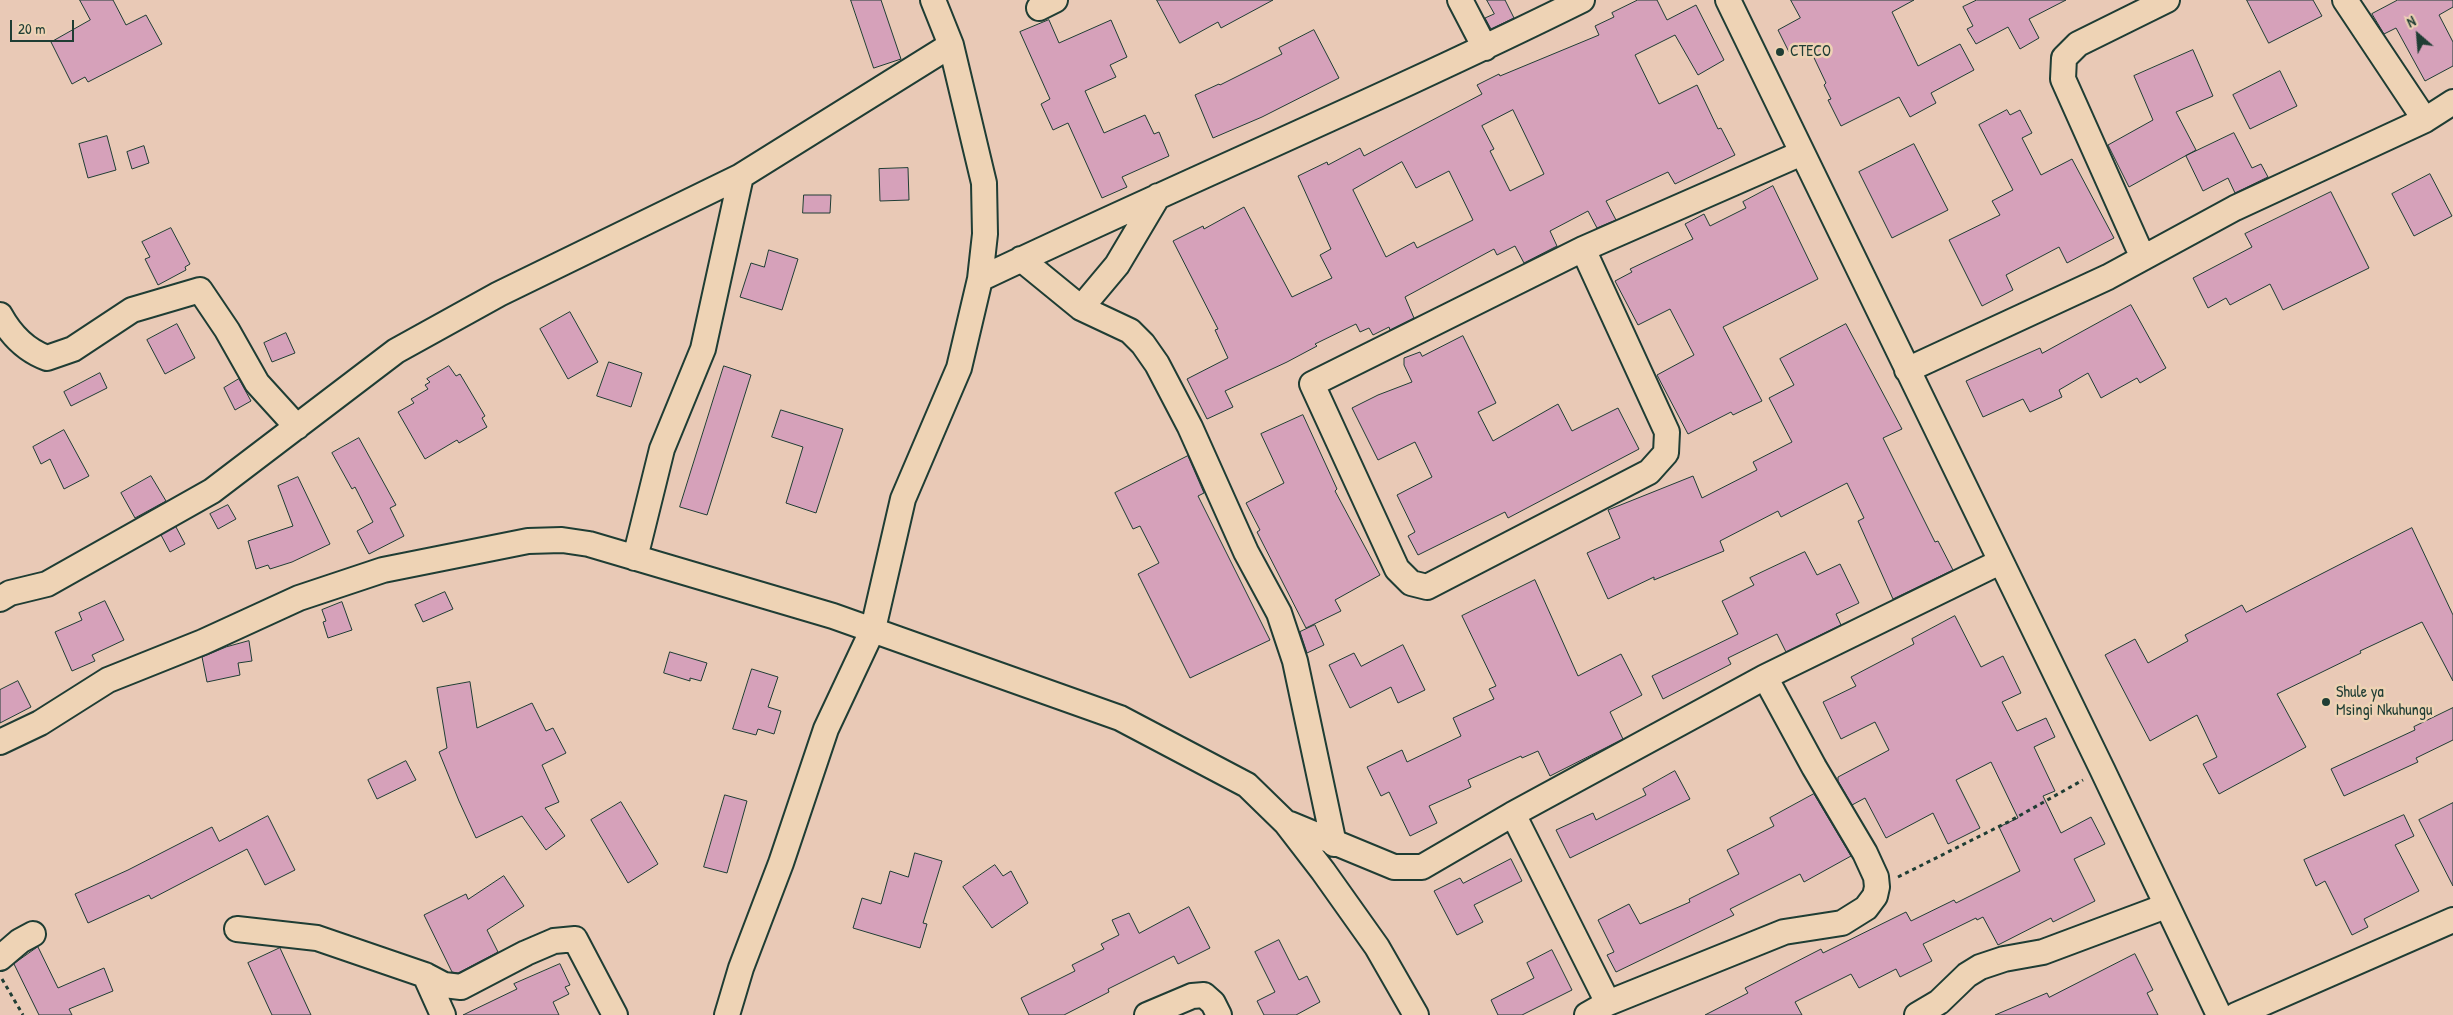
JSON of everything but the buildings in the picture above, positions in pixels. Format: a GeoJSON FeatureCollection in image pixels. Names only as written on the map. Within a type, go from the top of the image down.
{"type":"FeatureCollection","features":[{"type":"Feature","properties":{"kind":"street"},"geometry":{"type":"LineString","coordinates":[[727,1015],[741,968],[781,863],[826,729],[873,629],[903,499],[959,368],[980,279],[985,234],[984,183],[952,45],[933,0]]}},
{"type":"Feature","properties":{"kind":"street"},"geometry":{"type":"LineString","coordinates":[[1460,0],[1485,48]]}},
{"type":"Feature","properties":{"kind":"street"},"geometry":{"type":"LineString","coordinates":[[980,279],[1485,48],[1582,0]]}},
{"type":"Feature","properties":{"kind":"street"},"geometry":{"type":"LineString","coordinates":[[1728,0],[2102,769],[2218,1015]]}},
{"type":"Feature","properties":{"kind":"street"},"geometry":{"type":"LineString","coordinates":[[2143,258],[2063,79],[2064,58],[2078,44],[2167,0]]}},
{"type":"Feature","properties":{"kind":"street"},"geometry":{"type":"LineString","coordinates":[[2345,0],[2425,120]]}},
{"type":"Feature","properties":{"kind":"street"},"geometry":{"type":"LineString","coordinates":[[0,599],[10,593],[47,584],[212,491],[396,352],[499,294],[741,176],[952,45]]}},
{"type":"Feature","properties":{"kind":"street"},"geometry":{"type":"LineString","coordinates":[[1907,370],[2108,277],[2235,208],[2425,120],[2453,102]]}},
{"type":"Feature","properties":{"kind":"street"},"geometry":{"type":"LineString","coordinates":[[1583,250],[1667,432],[1666,453],[1648,472],[1435,583],[1426,587],[1411,583],[1397,569],[1312,384],[1583,250],[1802,153]]}},
{"type":"Feature","properties":{"kind":"street"},"geometry":{"type":"LineString","coordinates":[[634,558],[662,450],[703,349],[741,176]]}},
{"type":"Feature","properties":{"kind":"street"},"geometry":{"type":"LineString","coordinates":[[1081,308],[1117,265],[1158,196]]}},
{"type":"Feature","properties":{"kind":"street"},"geometry":{"type":"LineString","coordinates":[[1021,259],[1081,308],[1130,331],[1143,344],[1157,364],[1190,427],[1246,552],[1279,614],[1295,660],[1334,844]]}},
{"type":"Feature","properties":{"kind":"street"},"geometry":{"type":"LineString","coordinates":[[0,315],[6,327],[31,352],[47,358],[73,349],[132,310],[200,290],[257,383],[297,427]]}},
{"type":"Feature","properties":{"kind":"street"},"geometry":{"type":"LineString","coordinates":[[0,742],[40,723],[108,680],[203,642],[299,598],[383,570],[528,541],[562,540],[589,544],[873,629],[1120,718],[1247,785],[1286,823],[1377,947],[1416,1015]]}},
{"type":"Feature","properties":{"kind":"street"},"geometry":{"type":"LineString","coordinates":[[1286,823],[1394,867],[1422,867],[1513,814],[1765,677],[2000,562]]}},
{"type":"Feature","properties":{"kind":"street"},"geometry":{"type":"LineString","coordinates":[[1587,1015],[1608,1003],[1784,932],[1842,923],[1866,908],[1875,896],[1877,887],[1876,877],[1865,853],[1765,677]]}},
{"type":"Feature","properties":{"kind":"street"},"geometry":{"type":"LineString","coordinates":[[1513,814],[1608,1003]]}},
{"type":"Feature","properties":{"kind":"street"},"geometry":{"type":"LineString","coordinates":[[1918,1015],[1939,1002],[1967,975],[1980,967],[2004,959],[2043,952],[2166,906]]}},
{"type":"Feature","properties":{"kind":"street"},"geometry":{"type":"LineString","coordinates":[[2236,1015],[2453,920]]}},
{"type":"Feature","properties":{"kind":"street"},"geometry":{"type":"LineString","coordinates":[[237,929],[316,938],[425,975],[444,985],[461,987],[526,953],[554,941],[574,939],[614,1015]]}},
{"type":"Feature","properties":{"kind":"street"},"geometry":{"type":"LineString","coordinates":[[0,958],[20,941],[33,934]]}},
{"type":"Feature","properties":{"kind":"street"},"geometry":{"type":"LineString","coordinates":[[425,975],[443,1015]]}},
{"type":"Feature","properties":{"kind":"street"},"geometry":{"type":"LineString","coordinates":[[1147,1015],[1192,996],[1204,995],[1213,1003],[1219,1015]]}},
{"type":"Feature","properties":{"kind":"path"},"geometry":{"type":"LineString","coordinates":[[1877,887],[2010,821],[2102,769]]}},
{"type":"Feature","properties":{"kind":"path"},"geometry":{"type":"LineString","coordinates":[[0,975],[23,1015]]}},
{"type":"Feature","properties":{"kind":"place","name":"CTECO"},"geometry":{"type":"Point","coordinates":[1780,52]}},
{"type":"Feature","properties":{"kind":"place","name":"Shule ya Msingi Nkuhungu"},"geometry":{"type":"Point","coordinates":[2326,702]}}]}
